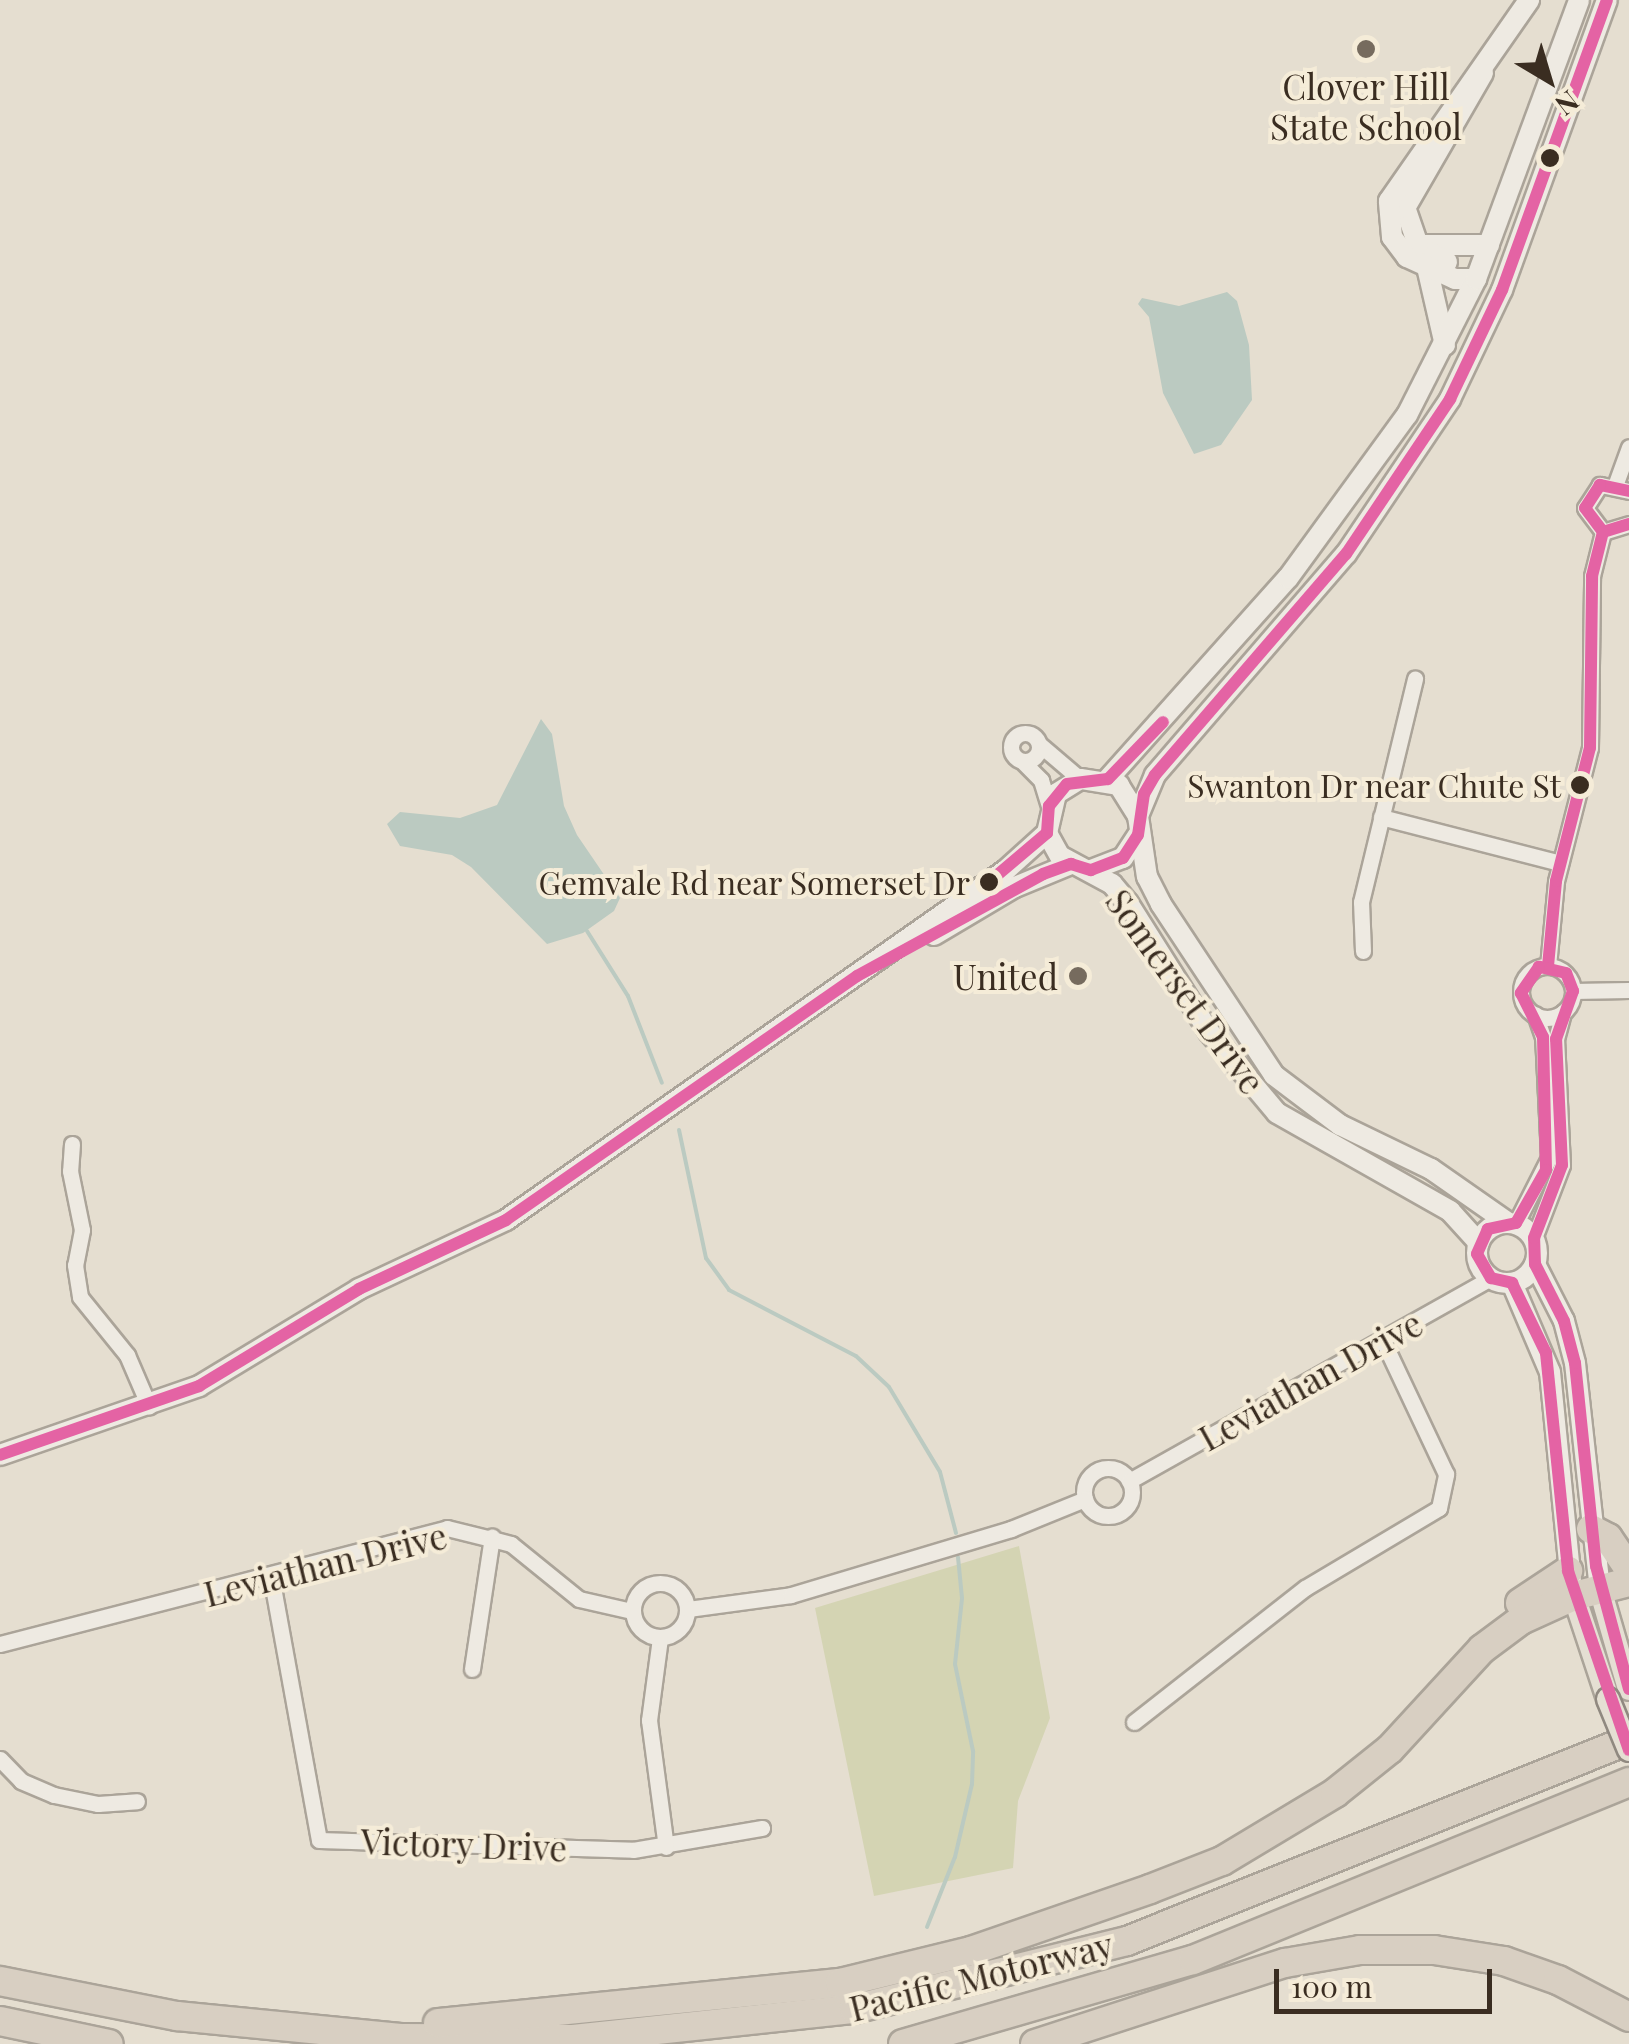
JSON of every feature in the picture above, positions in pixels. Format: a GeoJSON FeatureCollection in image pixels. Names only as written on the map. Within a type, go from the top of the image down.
{"type":"FeatureCollection","features":[{"type":"Feature","properties":{"kind":"highway"},"geometry":{"type":"LineString","coordinates":[[1591,1529],[1608,1538],[1629,1569]]}},
{"type":"Feature","properties":{"kind":"highway"},"geometry":{"type":"LineString","coordinates":[[403,2038],[443,2020],[792,1991],[971,1952],[1180,1878],[1256,1843],[1367,1768],[1450,1683],[1462,1650],[1484,1629],[1581,1585],[1629,1582]]}},
{"type":"Feature","properties":{"kind":"highway","name":"Pacific Motorway"},"geometry":{"type":"LineString","coordinates":[[0,1981],[177,2016],[403,2038],[572,2039],[730,2026],[854,2010],[1011,1975],[1249,1898],[1629,1740]]}},
{"type":"Feature","properties":{"kind":"highway","name":"Pacific Motorway"},"geometry":{"type":"LineString","coordinates":[[903,2044],[1194,1960],[1629,1782]]}},
{"type":"Feature","properties":{"kind":"highway"},"geometry":{"type":"LineString","coordinates":[[1035,2044],[1285,1964],[1360,1950],[1434,1950],[1504,1962],[1558,1980],[1629,2017]]}},
{"type":"Feature","properties":{"kind":"highway"},"geometry":{"type":"LineString","coordinates":[[0,2021],[109,2044]]}},
{"type":"Feature","properties":{"kind":"main road"},"geometry":{"type":"LineString","coordinates":[[1476,280],[1455,280],[1407,257],[1392,236],[1391,194],[1462,90],[1484,69],[1529,0]]}},
{"type":"Feature","properties":{"kind":"main road"},"geometry":{"type":"LineString","coordinates":[[0,1455],[199,1386],[358,1290],[506,1220],[1006,870],[1047,833],[1049,806],[1080,778],[1108,779],[1318,541],[1383,454],[1445,347],[1476,280],[1578,0]]}},
{"type":"Feature","properties":{"kind":"main road","name":"Somerset Drive"},"geometry":{"type":"LineString","coordinates":[[1081,867],[1122,858],[1138,826],[1155,775],[1396,486],[1469,366],[1502,290],[1607,0]]}},
{"type":"Feature","properties":{"kind":"main road"},"geometry":{"type":"LineString","coordinates":[[1484,69],[1474,98],[1408,198],[1406,216],[1418,246],[1476,280],[1502,290]]}},
{"type":"Feature","properties":{"kind":"main road"},"geometry":{"type":"LineString","coordinates":[[1418,246],[1489,246]]}},
{"type":"Feature","properties":{"kind":"main road"},"geometry":{"type":"LineString","coordinates":[[1427,267],[1445,347]]}},
{"type":"Feature","properties":{"kind":"main road","name":"Somerset Drive"},"geometry":{"type":"LineString","coordinates":[[1108,779],[1128,794],[1161,904],[1274,1075],[1340,1125],[1432,1170],[1534,1238]]}},
{"type":"Feature","properties":{"kind":"main road","name":"Somerset Drive"},"geometry":{"type":"LineString","coordinates":[[1047,833],[1081,867],[1128,903],[1220,1047],[1277,1112],[1450,1211],[1478,1243],[1478,1261],[1501,1281],[1550,1372],[1581,1585]]}},
{"type":"Feature","properties":{"kind":"main road"},"geometry":{"type":"LineString","coordinates":[[857,976],[1015,886],[1081,867]]}},
{"type":"Feature","properties":{"kind":"main road"},"geometry":{"type":"LineString","coordinates":[[1478,1243],[1488,1229],[1511,1223]]}},
{"type":"Feature","properties":{"kind":"main road"},"geometry":{"type":"LineString","coordinates":[[1534,1238],[1536,1264],[1564,1321],[1575,1363],[1591,1529],[1581,1585],[1619,1694],[1629,1750]]}},
{"type":"Feature","properties":{"kind":"main road"},"geometry":{"type":"LineString","coordinates":[[1501,1281],[1536,1264]]}},
{"type":"Feature","properties":{"kind":"street"},"geometry":{"type":"LineString","coordinates":[[1603,532],[1586,516],[1586,500],[1600,485],[1623,487],[1629,448]]}},
{"type":"Feature","properties":{"kind":"street"},"geometry":{"type":"LineString","coordinates":[[1603,532],[1629,524]]}},
{"type":"Feature","properties":{"kind":"street"},"geometry":{"type":"LineString","coordinates":[[1548,966],[1560,863],[1590,748],[1592,576],[1603,532]]}},
{"type":"Feature","properties":{"kind":"street"},"geometry":{"type":"LineString","coordinates":[[1363,952],[1361,902],[1415,678]]}},
{"type":"Feature","properties":{"kind":"street"},"geometry":{"type":"LineString","coordinates":[[1049,806],[1042,780],[1005,741],[1026,732],[1080,778]]}},
{"type":"Feature","properties":{"kind":"street"},"geometry":{"type":"LineString","coordinates":[[1022,760],[1035,757],[1039,744]]}},
{"type":"Feature","properties":{"kind":"street"},"geometry":{"type":"LineString","coordinates":[[1381,817],[1560,863]]}},
{"type":"Feature","properties":{"kind":"street"},"geometry":{"type":"LineString","coordinates":[[1511,1223],[1549,1158],[1543,1037],[1535,1014],[1523,1002],[1522,985],[1532,970],[1548,966],[1566,974],[1573,991],[1556,1040],[1562,1165],[1534,1238]]}},
{"type":"Feature","properties":{"kind":"street"},"geometry":{"type":"LineString","coordinates":[[1573,991],[1629,990]]}},
{"type":"Feature","properties":{"kind":"street"},"geometry":{"type":"LineString","coordinates":[[1535,1014],[1563,1012]]}},
{"type":"Feature","properties":{"kind":"street"},"geometry":{"type":"LineString","coordinates":[[72,1144],[70,1171],[82,1230],[76,1284],[91,1318],[127,1356],[150,1406]]}},
{"type":"Feature","properties":{"kind":"street","name":"Leviathan Drive"},"geometry":{"type":"LineString","coordinates":[[1084,1499],[1099,1514],[1117,1514],[1130,1503],[1128,1481],[1501,1281]]}},
{"type":"Feature","properties":{"kind":"street"},"geometry":{"type":"LineString","coordinates":[[1134,1722],[1305,1588],[1438,1508],[1446,1474],[1384,1342]]}},
{"type":"Feature","properties":{"kind":"street"},"geometry":{"type":"LineString","coordinates":[[688,1609],[791,1595],[1012,1529],[1084,1499],[1086,1481],[1097,1470],[1113,1468],[1128,1481]]}},
{"type":"Feature","properties":{"kind":"street","name":"Leviathan Drive"},"geometry":{"type":"LineString","coordinates":[[0,1644],[447,1528],[492,1536],[578,1599],[632,1611]]}},
{"type":"Feature","properties":{"kind":"street"},"geometry":{"type":"LineString","coordinates":[[472,1669],[492,1536]]}},
{"type":"Feature","properties":{"kind":"street","name":"Victory Drive"},"geometry":{"type":"LineString","coordinates":[[271,1576],[319,1840],[666,1847]]}},
{"type":"Feature","properties":{"kind":"street"},"geometry":{"type":"LineString","coordinates":[[655,1583],[676,1588],[688,1609],[680,1630],[660,1638],[639,1628],[632,1611],[638,1595],[655,1583]]}},
{"type":"Feature","properties":{"kind":"street"},"geometry":{"type":"LineString","coordinates":[[660,1638],[649,1720],[666,1847],[762,1828]]}},
{"type":"Feature","properties":{"kind":"street"},"geometry":{"type":"LineString","coordinates":[[0,1759],[22,1782],[54,1795],[98,1804],[137,1802]]}},
{"type":"Feature","properties":{"kind":"green space"},"geometry":{"type":"Polygon","coordinates":[[[1019,1546],[1050,1718],[1018,1801],[1013,1868],[874,1896],[815,1608],[1019,1546]]]}},
{"type":"Feature","properties":{"kind":"shaded area"},"geometry":{"type":"Polygon","coordinates":[[[1227,292],[1237,301],[1249,345],[1252,400],[1221,445],[1194,454],[1163,393],[1149,317],[1138,304],[1142,298],[1179,306],[1227,292]]]}},
{"type":"Feature","properties":{"kind":"shaded area"},"geometry":{"type":"Polygon","coordinates":[[[541,719],[552,734],[564,806],[577,835],[620,898],[614,911],[583,933],[547,944],[471,867],[452,855],[400,846],[387,824],[400,812],[460,818],[497,805],[541,719]]]}},
{"type":"Feature","properties":{"kind":"waterway"},"geometry":{"type":"LineString","coordinates":[[587,931],[628,996],[662,1083]]}},
{"type":"Feature","properties":{"kind":"waterway"},"geometry":{"type":"LineString","coordinates":[[679,1130],[706,1258],[729,1290],[856,1356],[889,1387],[940,1472],[956,1533]]}},
{"type":"Feature","properties":{"kind":"waterway"},"geometry":{"type":"LineString","coordinates":[[927,1927],[955,1857],[972,1784],[973,1751],[955,1664],[962,1598],[958,1557]]}},
{"type":"Feature","properties":{"kind":"transit line"},"geometry":{"type":"LineString","coordinates":[[0,1455],[199,1386],[359,1289],[506,1220],[857,976],[1043,874],[1071,864],[1091,870],[1123,858],[1138,835],[1144,794],[1155,775],[1346,554],[1450,399],[1502,290],[1607,0]]}},
{"type":"Feature","properties":{"kind":"transit line"},"geometry":{"type":"LineString","coordinates":[[1629,491],[1600,485],[1585,508],[1603,532],[1629,524]]}},
{"type":"Feature","properties":{"kind":"transit line"},"geometry":{"type":"LineString","coordinates":[[1548,966],[1556,881],[1590,748],[1592,576],[1603,532]]}},
{"type":"Feature","properties":{"kind":"transit line"},"geometry":{"type":"LineString","coordinates":[[989,882],[1047,833],[1049,806],[1067,784],[1108,779],[1163,722]]}},
{"type":"Feature","properties":{"kind":"transit line"},"geometry":{"type":"LineString","coordinates":[[1629,1689],[1596,1566],[1575,1363],[1564,1321],[1535,1264],[1534,1238],[1562,1165],[1556,1039],[1573,991],[1566,973],[1539,967],[1521,993],[1543,1037],[1546,1170],[1516,1223],[1488,1229],[1477,1254],[1491,1278],[1512,1283],[1546,1353],[1568,1571],[1629,1750]]}},
{"type":"Feature","properties":{"kind":"place","name":"Clover Hill State School"},"geometry":{"type":"Point","coordinates":[1366,49]}},
{"type":"Feature","properties":{"kind":"place","name":"Swanton Dr near Chute St"},"geometry":{"type":"Point","coordinates":[1580,785]}},
{"type":"Feature","properties":{"kind":"place","name":"Gemvale Rd near Somerset Dr"},"geometry":{"type":"Point","coordinates":[989,882]}},
{"type":"Feature","properties":{"kind":"place","name":"United"},"geometry":{"type":"Point","coordinates":[1078,976]}}]}
